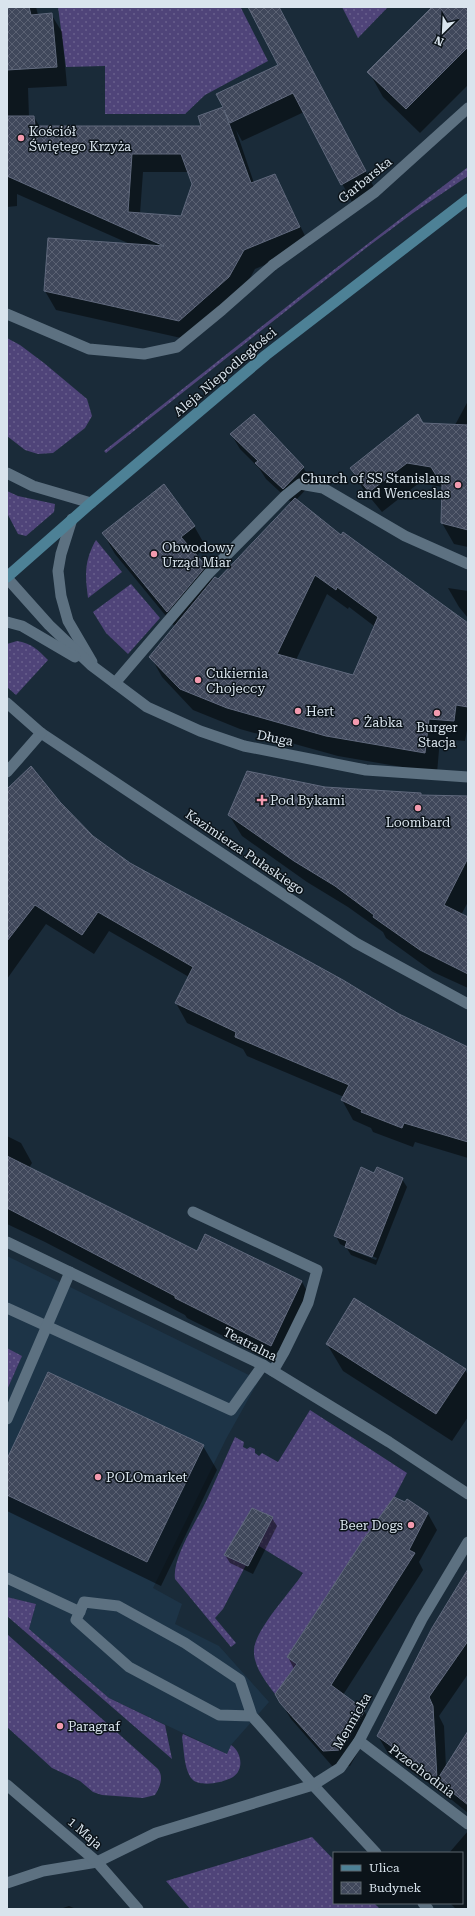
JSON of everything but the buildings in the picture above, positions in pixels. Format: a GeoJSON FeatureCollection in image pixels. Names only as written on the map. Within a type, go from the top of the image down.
{"type":"FeatureCollection","features":[{"type":"Feature","properties":{"kind":"main road","name":"Aleja Niepodległości"},"geometry":{"type":"LineString","coordinates":[[7,577],[91,502],[266,355],[468,199]]}},
{"type":"Feature","properties":{"kind":"street","name":"Garbarska"},"geometry":{"type":"LineString","coordinates":[[7,314],[89,349],[144,354],[177,347],[273,265],[375,192],[468,108]]}},
{"type":"Feature","properties":{"kind":"street"},"geometry":{"type":"LineString","coordinates":[[7,474],[33,486],[91,502]]}},
{"type":"Feature","properties":{"kind":"street"},"geometry":{"type":"LineString","coordinates":[[115,683],[209,573],[285,496],[300,484],[323,488],[405,536],[468,564]]}},
{"type":"Feature","properties":{"kind":"street","name":"Długa"},"geometry":{"type":"LineString","coordinates":[[72,520],[61,554],[58,571],[61,596],[68,621],[96,669]]}},
{"type":"Feature","properties":{"kind":"street","name":"Długa"},"geometry":{"type":"LineString","coordinates":[[7,577],[48,626],[96,669],[147,707],[200,731],[244,746],[366,770],[468,777]]}},
{"type":"Feature","properties":{"kind":"street","name":"Długa"},"geometry":{"type":"LineString","coordinates":[[7,622],[22,626],[96,669]]}},
{"type":"Feature","properties":{"kind":"street","name":"Kazimierza Pułaskiego"},"geometry":{"type":"LineString","coordinates":[[7,703],[11,711],[41,734],[356,943],[468,1004]]}},
{"type":"Feature","properties":{"kind":"street"},"geometry":{"type":"LineString","coordinates":[[7,772],[41,734]]}},
{"type":"Feature","properties":{"kind":"street"},"geometry":{"type":"LineString","coordinates":[[7,1308],[230,1410],[284,1352],[308,1304],[317,1270],[193,1212]]}},
{"type":"Feature","properties":{"kind":"street","name":"Teatralna"},"geometry":{"type":"LineString","coordinates":[[7,1242],[268,1368],[389,1442],[468,1494]]}},
{"type":"Feature","properties":{"kind":"street"},"geometry":{"type":"LineString","coordinates":[[7,1419],[70,1272]]}},
{"type":"Feature","properties":{"kind":"street","name":"Mennicka"},"geometry":{"type":"LineString","coordinates":[[7,1883],[43,1871],[97,1862],[156,1833],[313,1785],[340,1768],[359,1741],[422,1619],[468,1542]]}},
{"type":"Feature","properties":{"kind":"street"},"geometry":{"type":"LineString","coordinates":[[7,1578],[80,1612]]}},
{"type":"Feature","properties":{"kind":"street"},"geometry":{"type":"LineString","coordinates":[[252,1716],[219,1715],[129,1667],[76,1620],[84,1602],[118,1606],[185,1643],[240,1680],[252,1716],[375,1852]]}},
{"type":"Feature","properties":{"kind":"street","name":"Przechodnia"},"geometry":{"type":"LineString","coordinates":[[359,1741],[468,1824]]}},
{"type":"Feature","properties":{"kind":"street","name":"1 Maja"},"geometry":{"type":"LineString","coordinates":[[7,1785],[97,1862],[138,1909]]}},
{"type":"Feature","properties":{"kind":"shaded area"},"geometry":{"type":"Polygon","coordinates":[[[58,7],[243,7],[241,8],[268,61],[205,95],[185,114],[105,114],[105,66],[66,67],[58,7]]]}},
{"type":"Feature","properties":{"kind":"shaded area"},"geometry":{"type":"Polygon","coordinates":[[[342,7],[388,7],[358,38],[342,7]]]}},
{"type":"Feature","properties":{"kind":"shaded area"},"geometry":{"type":"Polygon","coordinates":[[[468,167],[468,176],[413,213],[366,248],[106,453],[104,451],[318,282],[468,167]]]}},
{"type":"Feature","properties":{"kind":"shaded area"},"geometry":{"type":"Polygon","coordinates":[[[7,338],[20,345],[44,363],[87,399],[92,416],[85,428],[53,453],[38,454],[25,450],[7,436],[7,338]]]}},
{"type":"Feature","properties":{"kind":"shaded area"},"geometry":{"type":"Polygon","coordinates":[[[7,491],[18,496],[55,504],[54,512],[26,536],[18,534],[7,513],[7,491]]]}},
{"type":"Feature","properties":{"kind":"shaded area"},"geometry":{"type":"Polygon","coordinates":[[[96,540],[122,572],[88,598],[86,568],[89,555],[96,540]]]}},
{"type":"Feature","properties":{"kind":"shaded area"},"geometry":{"type":"Polygon","coordinates":[[[131,584],[160,618],[128,654],[106,633],[93,612],[131,584]]]}},
{"type":"Feature","properties":{"kind":"shaded area"},"geometry":{"type":"Polygon","coordinates":[[[17,641],[26,643],[41,653],[48,660],[16,695],[7,687],[7,644],[17,641]]]}},
{"type":"Feature","properties":{"kind":"shaded area"},"geometry":{"type":"Polygon","coordinates":[[[7,1256],[259,1380],[226,1439],[153,1588],[182,1604],[175,1624],[219,1646],[269,1702],[231,1745],[227,1754],[109,1698],[29,1629],[36,1604],[7,1597],[7,1390],[22,1356],[7,1348],[7,1256]]]}},
{"type":"Feature","properties":{"kind":"shaded area"},"geometry":{"type":"Polygon","coordinates":[[[7,1348],[22,1356],[7,1390],[7,1348]]]}},
{"type":"Feature","properties":{"kind":"shaded area"},"geometry":{"type":"Polygon","coordinates":[[[310,1410],[407,1473],[394,1498],[363,1540],[287,1657],[297,1664],[275,1694],[258,1668],[254,1656],[256,1641],[267,1621],[303,1573],[259,1546],[248,1566],[246,1565],[223,1609],[215,1618],[236,1643],[231,1647],[175,1579],[175,1570],[182,1548],[204,1506],[235,1437],[244,1442],[243,1447],[247,1449],[250,1447],[255,1449],[255,1453],[259,1456],[262,1453],[278,1462],[310,1410]]]}},
{"type":"Feature","properties":{"kind":"shaded area"},"geometry":{"type":"Polygon","coordinates":[[[7,1597],[36,1604],[29,1629],[109,1698],[165,1725],[172,1759],[7,1616],[7,1597]]]}},
{"type":"Feature","properties":{"kind":"shaded area"},"geometry":{"type":"Polygon","coordinates":[[[7,1634],[158,1769],[161,1775],[161,1782],[155,1795],[143,1798],[102,1795],[93,1792],[80,1781],[52,1768],[7,1727],[7,1634]]]}},
{"type":"Feature","properties":{"kind":"shaded area"},"geometry":{"type":"Polygon","coordinates":[[[183,1734],[227,1754],[231,1745],[237,1751],[240,1760],[237,1774],[229,1779],[219,1782],[206,1784],[196,1782],[189,1775],[187,1770],[182,1737],[183,1734]]]}},
{"type":"Feature","properties":{"kind":"shaded area"},"geometry":{"type":"Polygon","coordinates":[[[312,1837],[333,1859],[333,1904],[375,1904],[380,1909],[190,1909],[166,1881],[312,1837]]]}},
{"type":"Feature","properties":{"kind":"place","name":"Kościół Świętego Krzyża"},"geometry":{"type":"Point","coordinates":[21,138]}},
{"type":"Feature","properties":{"kind":"place","name":"Church of SS Stanislaus and Wenceslas"},"geometry":{"type":"Point","coordinates":[458,485]}},
{"type":"Feature","properties":{"kind":"place","name":"Obwodowy Urząd Miar"},"geometry":{"type":"Point","coordinates":[154,554]}},
{"type":"Feature","properties":{"kind":"place","name":"Cukiernia Chojeccy"},"geometry":{"type":"Point","coordinates":[198,680]}},
{"type":"Feature","properties":{"kind":"place","name":"Hert"},"geometry":{"type":"Point","coordinates":[298,711]}},
{"type":"Feature","properties":{"kind":"place","name":"Burger Stacja"},"geometry":{"type":"Point","coordinates":[437,713]}},
{"type":"Feature","properties":{"kind":"place","name":"Żabka"},"geometry":{"type":"Point","coordinates":[356,722]}},
{"type":"Feature","properties":{"kind":"place","name":"Pod Bykami"},"geometry":{"type":"Point","coordinates":[262,800]}},
{"type":"Feature","properties":{"kind":"place","name":"Loombard"},"geometry":{"type":"Point","coordinates":[418,808]}},
{"type":"Feature","properties":{"kind":"place","name":"POLOmarket"},"geometry":{"type":"Point","coordinates":[98,1477]}},
{"type":"Feature","properties":{"kind":"place","name":"Beer Dogs"},"geometry":{"type":"Point","coordinates":[411,1525]}},
{"type":"Feature","properties":{"kind":"place","name":"Paragraf"},"geometry":{"type":"Point","coordinates":[60,1726]}}]}
